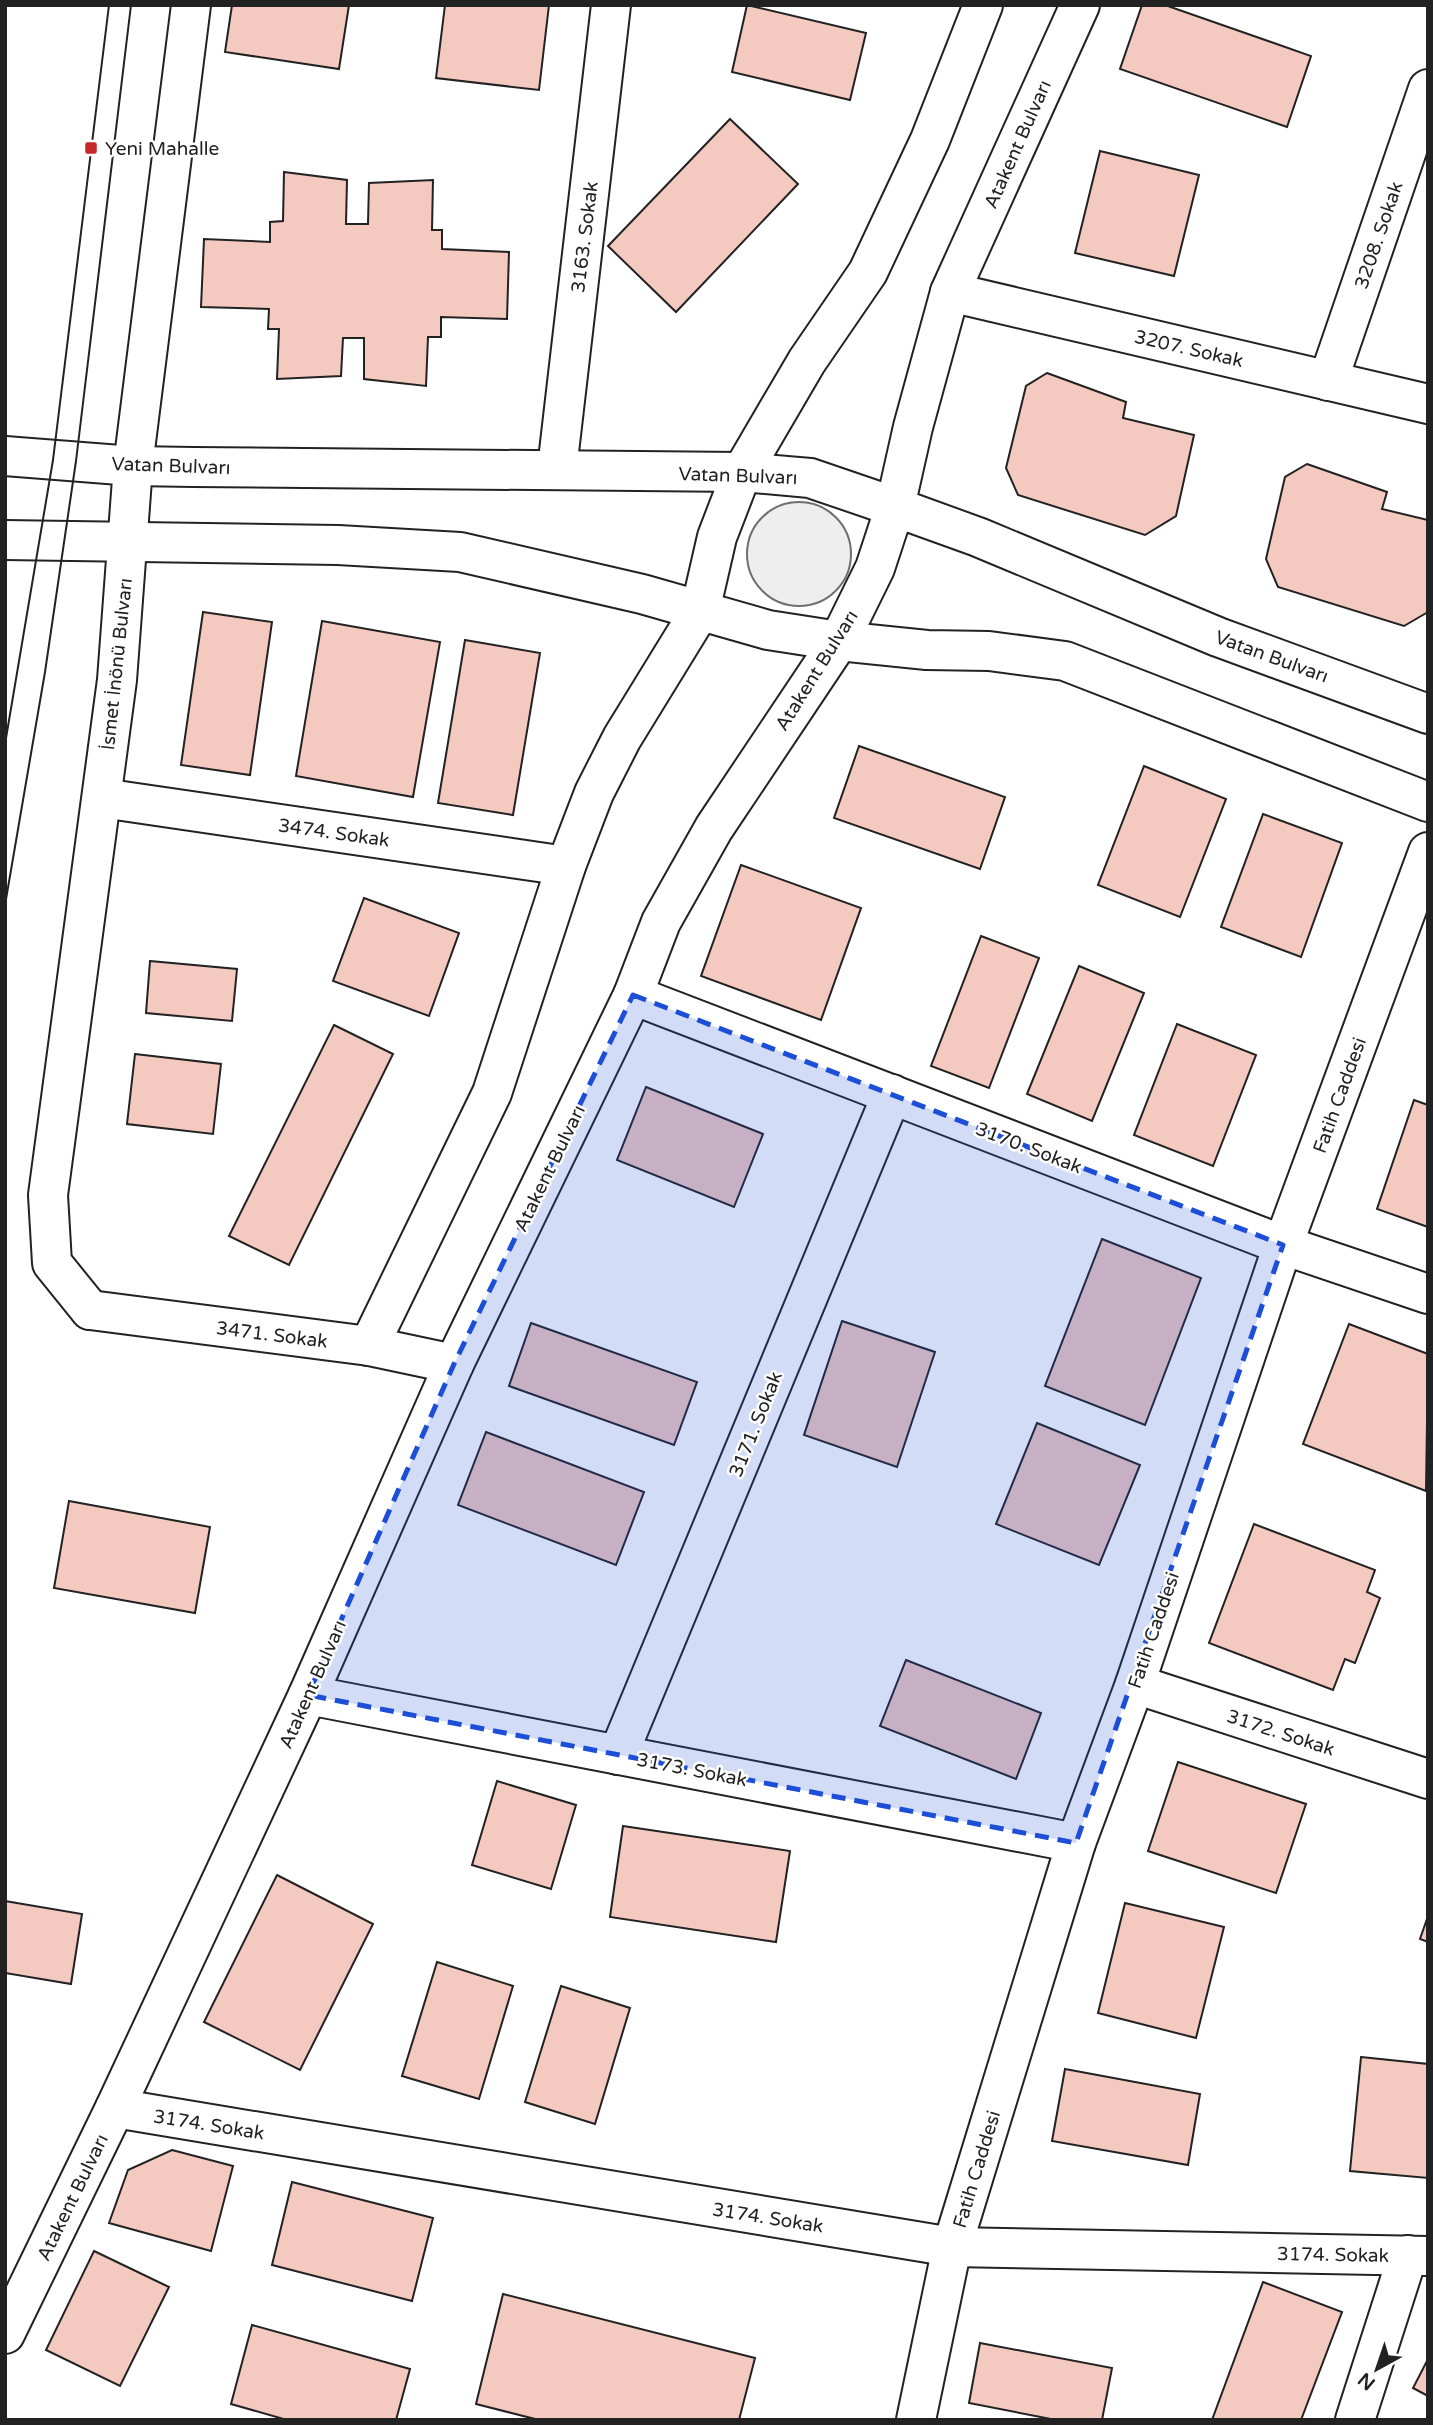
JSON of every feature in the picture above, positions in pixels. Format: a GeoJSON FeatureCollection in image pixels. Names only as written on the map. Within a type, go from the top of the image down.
{"type":"FeatureCollection","features":[{"type":"Feature","properties":{"kind":"main road","name":"İsmet İnönü Bulvarı"},"geometry":{"type":"LineString","coordinates":[[90,1310],[52,1263],[48,1195],[117,680],[133,466],[191,5]]}},
{"type":"Feature","properties":{"kind":"main road","name":"3163. Sokak"},"geometry":{"type":"LineString","coordinates":[[557,469],[611,5]]}},
{"type":"Feature","properties":{"kind":"main road"},"geometry":{"type":"LineString","coordinates":[[369,1346],[492,1093],[566,866],[594,793],[622,738],[700,611],[717,537],[742,472],[807,361],[868,272],[930,140],[983,5]]}},
{"type":"Feature","properties":{"kind":"main road","name":"Atakent Bulvarı"},"geometry":{"type":"LineString","coordinates":[[5,2334],[115,2108],[308,1695],[454,1364],[633,995],[661,922],[714,828],[839,641],[875,568],[895,507],[913,427],[950,292],[1080,5]]}},
{"type":"Feature","properties":{"kind":"main road","name":"3208. Sokak"},"geometry":{"type":"LineString","coordinates":[[1328,381],[1428,89]]}},
{"type":"Feature","properties":{"kind":"main road","name":"3207. Sokak"},"geometry":{"type":"LineString","coordinates":[[950,292],[1428,404]]}},
{"type":"Feature","properties":{"kind":"main road","name":"Vatan Bulvarı"},"geometry":{"type":"LineString","coordinates":[[5,456],[133,466],[742,472],[810,478],[978,537],[1218,637],[1428,714]]}},
{"type":"Feature","properties":{"kind":"main road"},"geometry":{"type":"LineString","coordinates":[[5,540],[338,545],[460,552],[642,594],[768,630],[839,641],[927,650],[989,651],[1065,661],[1428,802]]}},
{"type":"Feature","properties":{"kind":"main road","name":"3474. Sokak"},"geometry":{"type":"LineString","coordinates":[[102,798],[566,866]]}},
{"type":"Feature","properties":{"kind":"main road","name":"Fatih Caddesi"},"geometry":{"type":"LineString","coordinates":[[916,2420],[953,2247],[1076,1843],[1135,1684],[1283,1245],[1428,852]]}},
{"type":"Feature","properties":{"kind":"main road","name":"3170. Sokak"},"geometry":{"type":"LineString","coordinates":[[633,995],[1283,1245],[1428,1294]]}},
{"type":"Feature","properties":{"kind":"main road","name":"3171. Sokak"},"geometry":{"type":"LineString","coordinates":[[618,1755],[892,1094]]}},
{"type":"Feature","properties":{"kind":"main road","name":"3471. Sokak"},"geometry":{"type":"LineString","coordinates":[[90,1310],[369,1346],[454,1364]]}},
{"type":"Feature","properties":{"kind":"main road","name":"3172. Sokak"},"geometry":{"type":"LineString","coordinates":[[1135,1684],[1428,1779]]}},
{"type":"Feature","properties":{"kind":"main road","name":"3173. Sokak"},"geometry":{"type":"LineString","coordinates":[[308,1695],[1076,1843]]}},
{"type":"Feature","properties":{"kind":"main road","name":"3174. Sokak"},"geometry":{"type":"LineString","coordinates":[[115,2108],[953,2247],[1418,2255]]}},
{"type":"Feature","properties":{"kind":"main road"},"geometry":{"type":"LineString","coordinates":[[1355,2420],[1418,2255]]}},
{"type":"Feature","properties":{"kind":"highlighted area"},"geometry":{"type":"Polygon","coordinates":[[[633,995],[1283,1245],[1076,1843],[308,1695],[454,1364],[633,995]]]}},
{"type":"Feature","properties":{"kind":"shaded area"},"geometry":{"type":"Polygon","coordinates":[[[799,502],[819,506],[836,517],[847,534],[851,554],[847,574],[836,591],[819,602],[799,606],[779,602],[762,591],[751,574],[747,554],[751,534],[762,517],[779,506],[799,502]]]}},
{"type":"Feature","properties":{"kind":"building"},"geometry":{"type":"Polygon","coordinates":[[[232,5],[349,5],[339,69],[225,52],[232,5]]]}},
{"type":"Feature","properties":{"kind":"building"},"geometry":{"type":"Polygon","coordinates":[[[445,5],[549,5],[539,90],[436,78],[445,5]]]}},
{"type":"Feature","properties":{"kind":"building"},"geometry":{"type":"Polygon","coordinates":[[[747,5],[866,33],[850,100],[732,72],[747,5]]]}},
{"type":"Feature","properties":{"kind":"building"},"geometry":{"type":"Polygon","coordinates":[[[1142,5],[1165,5],[1311,56],[1287,127],[1120,69],[1142,5]]]}},
{"type":"Feature","properties":{"kind":"building"},"geometry":{"type":"Polygon","coordinates":[[[730,119],[798,184],[676,312],[608,246],[730,119]]]}},
{"type":"Feature","properties":{"kind":"building"},"geometry":{"type":"Polygon","coordinates":[[[1100,151],[1199,175],[1174,276],[1075,253],[1100,151]]]}},
{"type":"Feature","properties":{"kind":"building"},"geometry":{"type":"Polygon","coordinates":[[[284,172],[347,180],[346,224],[368,224],[369,183],[433,180],[432,230],[442,230],[442,249],[509,252],[507,319],[441,317],[441,337],[428,337],[426,386],[364,379],[364,338],[343,338],[341,376],[277,379],[279,329],[268,329],[269,309],[201,307],[204,239],[270,242],[270,222],[283,221],[284,172]]]}},
{"type":"Feature","properties":{"kind":"building"},"geometry":{"type":"Polygon","coordinates":[[[1047,373],[1126,402],[1123,418],[1194,435],[1176,516],[1145,535],[1018,495],[1006,468],[1026,386],[1047,373]]]}},
{"type":"Feature","properties":{"kind":"building"},"geometry":{"type":"Polygon","coordinates":[[[1307,464],[1387,492],[1382,509],[1428,520],[1428,612],[1404,626],[1278,587],[1266,559],[1285,477],[1307,464]]]}},
{"type":"Feature","properties":{"kind":"building"},"geometry":{"type":"Polygon","coordinates":[[[203,612],[272,622],[250,775],[181,765],[203,612]]]}},
{"type":"Feature","properties":{"kind":"building"},"geometry":{"type":"Polygon","coordinates":[[[322,621],[440,642],[413,797],[296,776],[322,621]]]}},
{"type":"Feature","properties":{"kind":"building"},"geometry":{"type":"Polygon","coordinates":[[[465,640],[540,653],[513,815],[438,803],[465,640]]]}},
{"type":"Feature","properties":{"kind":"building"},"geometry":{"type":"Polygon","coordinates":[[[859,746],[1005,797],[980,869],[834,818],[859,746]]]}},
{"type":"Feature","properties":{"kind":"building"},"geometry":{"type":"Polygon","coordinates":[[[1144,766],[1226,799],[1180,917],[1098,885],[1144,766]]]}},
{"type":"Feature","properties":{"kind":"building"},"geometry":{"type":"Polygon","coordinates":[[[1263,814],[1342,843],[1301,957],[1221,927],[1263,814]]]}},
{"type":"Feature","properties":{"kind":"building"},"geometry":{"type":"Polygon","coordinates":[[[741,865],[861,908],[821,1020],[701,976],[741,865]]]}},
{"type":"Feature","properties":{"kind":"building"},"geometry":{"type":"Polygon","coordinates":[[[364,898],[459,933],[429,1016],[333,981],[364,898]]]}},
{"type":"Feature","properties":{"kind":"building"},"geometry":{"type":"Polygon","coordinates":[[[981,936],[1039,958],[989,1088],[931,1066],[981,936]]]}},
{"type":"Feature","properties":{"kind":"building"},"geometry":{"type":"Polygon","coordinates":[[[150,961],[237,969],[232,1021],[146,1013],[150,961]]]}},
{"type":"Feature","properties":{"kind":"building"},"geometry":{"type":"Polygon","coordinates":[[[1079,966],[1144,993],[1092,1121],[1027,1094],[1079,966]]]}},
{"type":"Feature","properties":{"kind":"building"},"geometry":{"type":"Polygon","coordinates":[[[1177,1024],[1256,1055],[1213,1166],[1134,1135],[1177,1024]]]}},
{"type":"Feature","properties":{"kind":"building"},"geometry":{"type":"Polygon","coordinates":[[[334,1025],[393,1054],[289,1265],[229,1236],[334,1025]]]}},
{"type":"Feature","properties":{"kind":"building"},"geometry":{"type":"Polygon","coordinates":[[[135,1054],[221,1064],[213,1134],[127,1124],[135,1054]]]}},
{"type":"Feature","properties":{"kind":"building"},"geometry":{"type":"Polygon","coordinates":[[[646,1087],[763,1134],[734,1207],[617,1160],[646,1087]]]}},
{"type":"Feature","properties":{"kind":"building"},"geometry":{"type":"Polygon","coordinates":[[[1414,1100],[1428,1105],[1428,1227],[1377,1209],[1414,1100]]]}},
{"type":"Feature","properties":{"kind":"building"},"geometry":{"type":"Polygon","coordinates":[[[1102,1239],[1201,1278],[1145,1425],[1045,1386],[1102,1239]]]}},
{"type":"Feature","properties":{"kind":"building"},"geometry":{"type":"Polygon","coordinates":[[[842,1321],[935,1352],[897,1467],[804,1435],[842,1321]]]}},
{"type":"Feature","properties":{"kind":"building"},"geometry":{"type":"Polygon","coordinates":[[[531,1323],[697,1382],[674,1445],[509,1386],[531,1323]]]}},
{"type":"Feature","properties":{"kind":"building"},"geometry":{"type":"Polygon","coordinates":[[[1349,1324],[1428,1354],[1426,1491],[1303,1444],[1349,1324]]]}},
{"type":"Feature","properties":{"kind":"building"},"geometry":{"type":"Polygon","coordinates":[[[1037,1423],[1140,1465],[1099,1565],[996,1524],[1037,1423]]]}},
{"type":"Feature","properties":{"kind":"building"},"geometry":{"type":"Polygon","coordinates":[[[486,1432],[644,1492],[616,1565],[458,1505],[486,1432]]]}},
{"type":"Feature","properties":{"kind":"building"},"geometry":{"type":"Polygon","coordinates":[[[69,1501],[210,1527],[195,1613],[54,1588],[69,1501]]]}},
{"type":"Feature","properties":{"kind":"building"},"geometry":{"type":"Polygon","coordinates":[[[1254,1524],[1375,1570],[1367,1592],[1380,1598],[1355,1663],[1345,1659],[1333,1690],[1209,1643],[1254,1524]]]}},
{"type":"Feature","properties":{"kind":"building"},"geometry":{"type":"Polygon","coordinates":[[[906,1660],[1041,1713],[1016,1779],[880,1726],[906,1660]]]}},
{"type":"Feature","properties":{"kind":"building"},"geometry":{"type":"Polygon","coordinates":[[[1178,1762],[1306,1804],[1276,1893],[1148,1851],[1178,1762]]]}},
{"type":"Feature","properties":{"kind":"building"},"geometry":{"type":"Polygon","coordinates":[[[497,1781],[576,1805],[551,1889],[472,1865],[497,1781]]]}},
{"type":"Feature","properties":{"kind":"building"},"geometry":{"type":"Polygon","coordinates":[[[623,1826],[790,1851],[776,1942],[610,1917],[623,1826]]]}},
{"type":"Feature","properties":{"kind":"building"},"geometry":{"type":"Polygon","coordinates":[[[277,1875],[373,1924],[300,2070],[204,2022],[277,1875]]]}},
{"type":"Feature","properties":{"kind":"building"},"geometry":{"type":"Polygon","coordinates":[[[5,1901],[82,1914],[71,1984],[5,1973],[5,1901]]]}},
{"type":"Feature","properties":{"kind":"building"},"geometry":{"type":"Polygon","coordinates":[[[1125,1903],[1224,1927],[1196,2038],[1098,2013],[1125,1903]]]}},
{"type":"Feature","properties":{"kind":"building"},"geometry":{"type":"Polygon","coordinates":[[[1428,1916],[1428,1942],[1420,1939],[1428,1916]]]}},
{"type":"Feature","properties":{"kind":"building"},"geometry":{"type":"Polygon","coordinates":[[[437,1962],[513,1986],[479,2099],[402,2076],[437,1962]]]}},
{"type":"Feature","properties":{"kind":"building"},"geometry":{"type":"Polygon","coordinates":[[[561,1986],[630,2008],[595,2124],[525,2102],[561,1986]]]}},
{"type":"Feature","properties":{"kind":"building"},"geometry":{"type":"Polygon","coordinates":[[[1361,2057],[1428,2064],[1428,2178],[1350,2171],[1361,2057]]]}},
{"type":"Feature","properties":{"kind":"building"},"geometry":{"type":"Polygon","coordinates":[[[1065,2069],[1200,2094],[1188,2165],[1052,2141],[1065,2069]]]}},
{"type":"Feature","properties":{"kind":"building"},"geometry":{"type":"Polygon","coordinates":[[[172,2150],[233,2166],[211,2251],[109,2223],[128,2170],[172,2150]]]}},
{"type":"Feature","properties":{"kind":"building"},"geometry":{"type":"Polygon","coordinates":[[[292,2182],[433,2218],[412,2301],[272,2265],[292,2182]]]}},
{"type":"Feature","properties":{"kind":"building"},"geometry":{"type":"Polygon","coordinates":[[[94,2251],[169,2287],[120,2386],[46,2350],[94,2251]]]}},
{"type":"Feature","properties":{"kind":"building"},"geometry":{"type":"Polygon","coordinates":[[[1263,2282],[1342,2312],[1301,2420],[1212,2420],[1263,2282]]]}},
{"type":"Feature","properties":{"kind":"building"},"geometry":{"type":"Polygon","coordinates":[[[503,2294],[755,2358],[739,2420],[539,2420],[476,2404],[503,2294]]]}},
{"type":"Feature","properties":{"kind":"building"},"geometry":{"type":"Polygon","coordinates":[[[252,2325],[410,2369],[396,2420],[287,2420],[231,2404],[252,2325]]]}},
{"type":"Feature","properties":{"kind":"building"},"geometry":{"type":"Polygon","coordinates":[[[980,2343],[1112,2368],[1102,2420],[1056,2420],[969,2403],[980,2343]]]}},
{"type":"Feature","properties":{"kind":"building"},"geometry":{"type":"Polygon","coordinates":[[[1428,2359],[1428,2396],[1413,2388],[1428,2359]]]}},
{"type":"Feature","properties":{"kind":"tram line"},"geometry":{"type":"LineString","coordinates":[[5,744],[53,460],[109,5]]}},
{"type":"Feature","properties":{"kind":"tram line"},"geometry":{"type":"LineString","coordinates":[[5,905],[45,672],[76,461],[131,5]]}},
{"type":"Feature","properties":{"kind":"place","name":"Yeni Mahalle"},"geometry":{"type":"Point","coordinates":[91,148]}}]}
